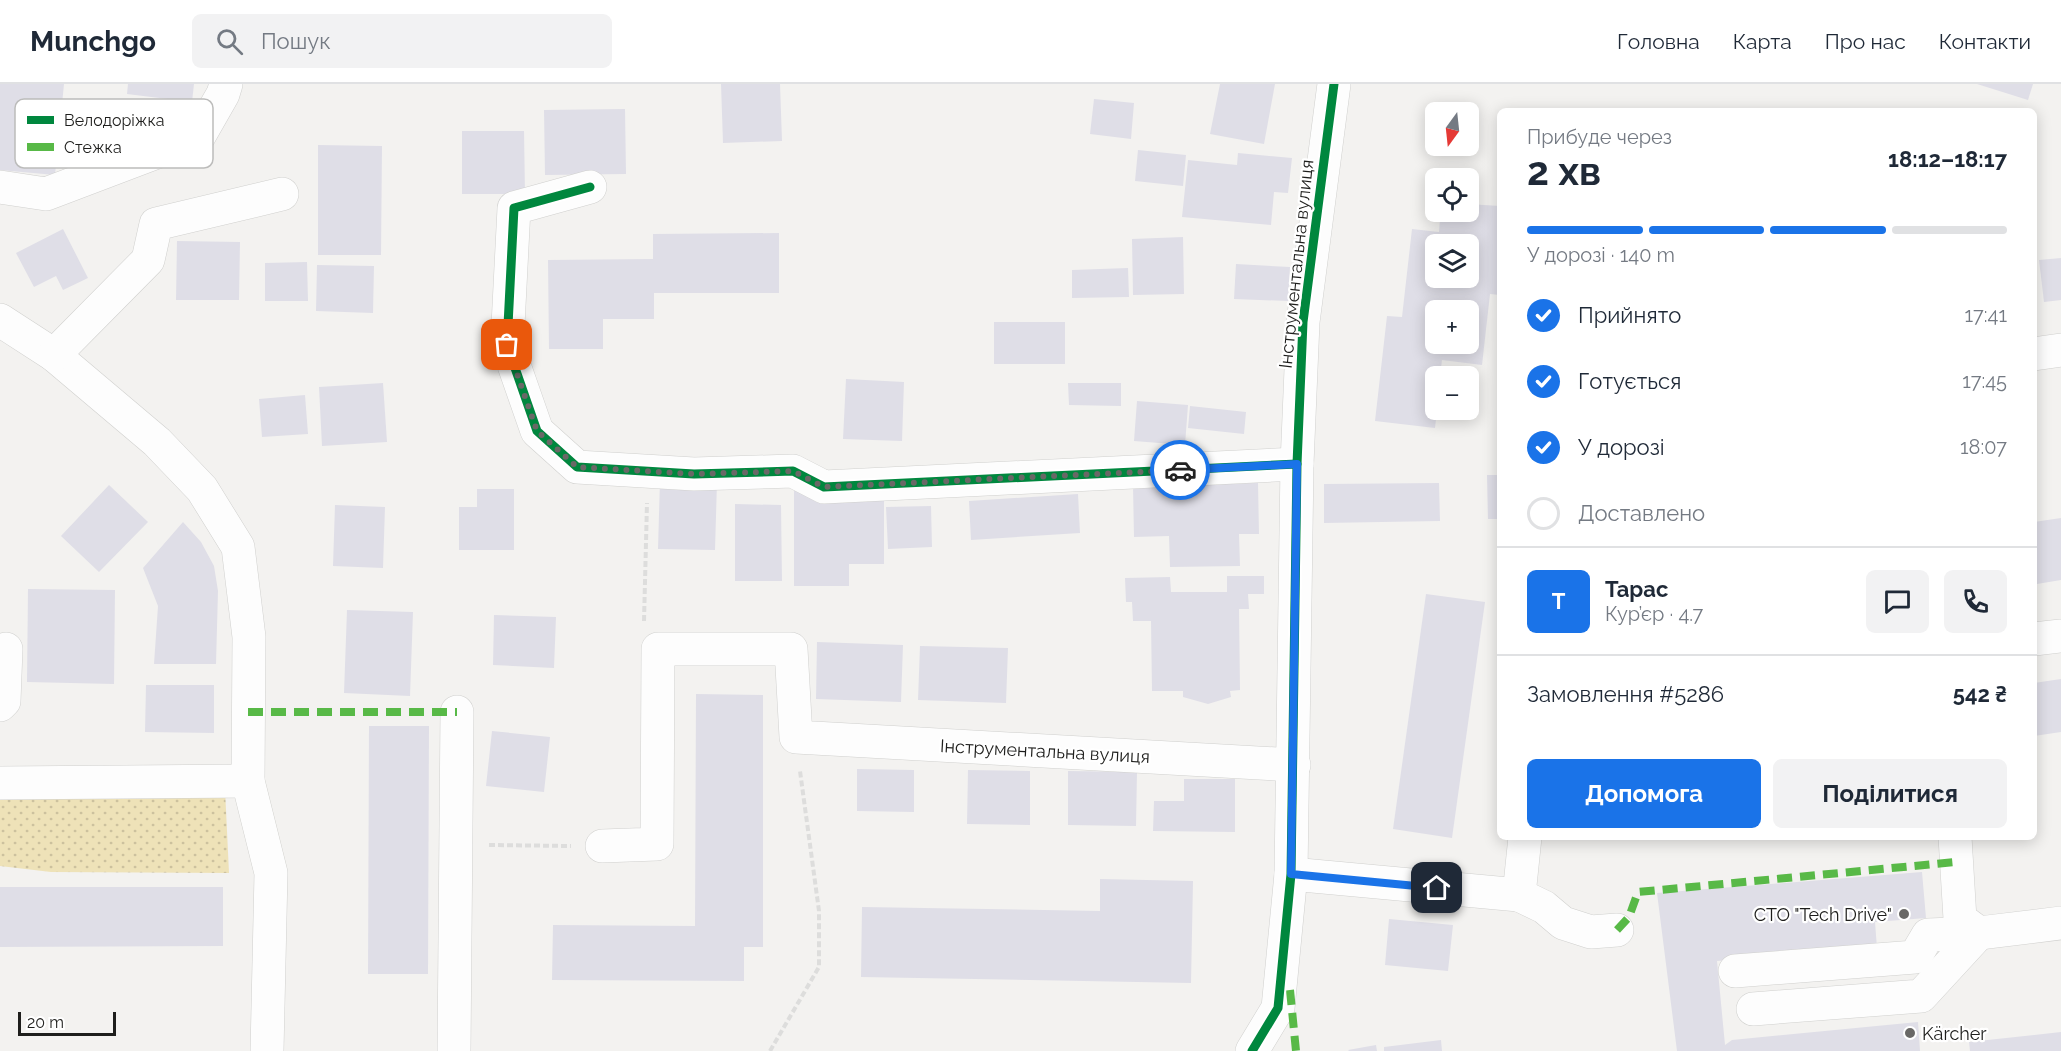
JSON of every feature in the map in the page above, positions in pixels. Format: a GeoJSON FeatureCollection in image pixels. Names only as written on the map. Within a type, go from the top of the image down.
{"type":"FeatureCollection","features":[{"type":"Feature","properties":{"kind":"street"},"geometry":{"type":"LineString","coordinates":[[213,111],[226,84]]}},
{"type":"Feature","properties":{"kind":"street","name":"Інструментальна вулиця"},"geometry":{"type":"LineString","coordinates":[[1252,1051],[1278,1008],[1291,874],[1297,464],[1303,322],[1334,84]]}},
{"type":"Feature","properties":{"kind":"street"},"geometry":{"type":"LineString","coordinates":[[0,188],[46,194],[114,168]]}},
{"type":"Feature","properties":{"kind":"street"},"geometry":{"type":"LineString","coordinates":[[590,187],[514,208],[507,345],[537,431],[577,467],[694,474],[793,471],[824,487],[1297,464]]}},
{"type":"Feature","properties":{"kind":"street"},"geometry":{"type":"LineString","coordinates":[[54,355],[147,260],[156,224],[282,194]]}},
{"type":"Feature","properties":{"kind":"street"},"geometry":{"type":"LineString","coordinates":[[0,320],[54,355],[157,442],[202,489],[238,547],[249,637],[248,782],[271,873],[267,1051]]}},
{"type":"Feature","properties":{"kind":"street"},"geometry":{"type":"LineString","coordinates":[[2037,354],[2061,350]]}},
{"type":"Feature","properties":{"kind":"street"},"geometry":{"type":"LineString","coordinates":[[2037,639],[2061,636]]}},
{"type":"Feature","properties":{"kind":"street"},"geometry":{"type":"LineString","coordinates":[[0,705],[4,701],[6,648]]}},
{"type":"Feature","properties":{"kind":"street"},"geometry":{"type":"LineString","coordinates":[[602,846],[657,844],[658,648],[791,649],[796,737]]}},
{"type":"Feature","properties":{"kind":"street"},"geometry":{"type":"LineString","coordinates":[[454,1051],[457,712]]}},
{"type":"Feature","properties":{"kind":"street","name":"Інструментальна вулиця"},"geometry":{"type":"LineString","coordinates":[[796,737],[1294,765]]}},
{"type":"Feature","properties":{"kind":"street"},"geometry":{"type":"LineString","coordinates":[[0,783],[248,782]]}},
{"type":"Feature","properties":{"kind":"street"},"geometry":{"type":"LineString","coordinates":[[1519,896],[1525,840]]}},
{"type":"Feature","properties":{"kind":"street"},"geometry":{"type":"LineString","coordinates":[[1954,840],[1960,919],[1979,933]]}},
{"type":"Feature","properties":{"kind":"street"},"geometry":{"type":"LineString","coordinates":[[1291,874],[1519,896],[1544,907],[1563,923],[1591,932],[1617,930]]}},
{"type":"Feature","properties":{"kind":"street"},"geometry":{"type":"LineString","coordinates":[[1735,970],[1915,957],[1928,935],[1979,933],[2061,923]]}},
{"type":"Feature","properties":{"kind":"street"},"geometry":{"type":"LineString","coordinates":[[1753,1010],[1921,996],[1979,933]]}},
{"type":"Feature","properties":{"kind":"path"},"geometry":{"type":"LineString","coordinates":[[648,471],[642,619],[658,648]]}},
{"type":"Feature","properties":{"kind":"path"},"geometry":{"type":"LineString","coordinates":[[770,1051],[819,967],[819,910],[796,737]]}},
{"type":"Feature","properties":{"kind":"path"},"geometry":{"type":"LineString","coordinates":[[455,845],[602,846]]}},
{"type":"Feature","properties":{"kind":"shaded area"},"geometry":{"type":"Polygon","coordinates":[[[225,789],[229,873],[51,872],[0,866],[0,790],[225,789]]]}},
{"type":"Feature","properties":{"kind":"building"},"geometry":{"type":"Polygon","coordinates":[[[0,84],[64,84],[63,99],[15,99],[15,168],[56,168],[55,175],[0,170],[0,84]]]}},
{"type":"Feature","properties":{"kind":"building"},"geometry":{"type":"Polygon","coordinates":[[[128,84],[194,84],[192,99],[168,99],[127,94],[128,84]]]}},
{"type":"Feature","properties":{"kind":"building"},"geometry":{"type":"Polygon","coordinates":[[[721,84],[780,84],[782,141],[723,143],[721,84]]]}},
{"type":"Feature","properties":{"kind":"building"},"geometry":{"type":"Polygon","coordinates":[[[1220,84],[1275,84],[1264,144],[1210,134],[1220,84]]]}},
{"type":"Feature","properties":{"kind":"building"},"geometry":{"type":"Polygon","coordinates":[[[1977,84],[2033,84],[2028,100],[1977,84]]]}},
{"type":"Feature","properties":{"kind":"building"},"geometry":{"type":"Polygon","coordinates":[[[1094,99],[1134,103],[1131,139],[1090,134],[1094,99]]]}},
{"type":"Feature","properties":{"kind":"building"},"geometry":{"type":"Polygon","coordinates":[[[625,109],[626,174],[545,175],[544,110],[625,109]]]}},
{"type":"Feature","properties":{"kind":"building"},"geometry":{"type":"Polygon","coordinates":[[[462,131],[524,131],[525,194],[462,194],[462,131]]]}},
{"type":"Feature","properties":{"kind":"building"},"geometry":{"type":"Polygon","coordinates":[[[318,145],[382,146],[381,255],[318,255],[318,145]]]}},
{"type":"Feature","properties":{"kind":"building"},"geometry":{"type":"Polygon","coordinates":[[[1138,150],[1186,155],[1183,186],[1135,181],[1138,150]]]}},
{"type":"Feature","properties":{"kind":"building"},"geometry":{"type":"Polygon","coordinates":[[[1238,153],[1292,158],[1288,193],[1274,192],[1271,225],[1182,217],[1188,160],[1237,165],[1238,153]]]}},
{"type":"Feature","properties":{"kind":"building"},"geometry":{"type":"Polygon","coordinates":[[[1479,205],[1497,206],[1497,295],[1490,294],[1482,365],[1442,360],[1441,366],[1425,366],[1425,420],[1436,420],[1435,428],[1375,421],[1387,316],[1402,317],[1412,229],[1439,232],[1440,222],[1479,222],[1479,205]]]}},
{"type":"Feature","properties":{"kind":"building"},"geometry":{"type":"Polygon","coordinates":[[[63,229],[88,278],[63,290],[56,276],[34,287],[16,253],[63,229]]]}},
{"type":"Feature","properties":{"kind":"building"},"geometry":{"type":"Polygon","coordinates":[[[779,233],[779,293],[654,293],[654,319],[603,319],[603,349],[549,349],[548,260],[653,259],[653,234],[779,233]]]}},
{"type":"Feature","properties":{"kind":"building"},"geometry":{"type":"Polygon","coordinates":[[[1183,237],[1184,294],[1133,295],[1132,239],[1183,237]]]}},
{"type":"Feature","properties":{"kind":"building"},"geometry":{"type":"Polygon","coordinates":[[[177,241],[240,242],[239,300],[176,300],[177,241]]]}},
{"type":"Feature","properties":{"kind":"building"},"geometry":{"type":"Polygon","coordinates":[[[2061,258],[2061,300],[2044,302],[2039,260],[2061,258]]]}},
{"type":"Feature","properties":{"kind":"building"},"geometry":{"type":"Polygon","coordinates":[[[307,262],[308,301],[265,301],[265,263],[307,262]]]}},
{"type":"Feature","properties":{"kind":"building"},"geometry":{"type":"Polygon","coordinates":[[[1236,264],[1290,267],[1288,301],[1234,299],[1236,264]]]}},
{"type":"Feature","properties":{"kind":"building"},"geometry":{"type":"Polygon","coordinates":[[[317,265],[374,266],[373,313],[316,311],[317,265]]]}},
{"type":"Feature","properties":{"kind":"building"},"geometry":{"type":"Polygon","coordinates":[[[1128,268],[1129,297],[1072,298],[1072,270],[1128,268]]]}},
{"type":"Feature","properties":{"kind":"building"},"geometry":{"type":"Polygon","coordinates":[[[994,322],[1065,322],[1065,364],[994,364],[994,322]]]}},
{"type":"Feature","properties":{"kind":"building"},"geometry":{"type":"Polygon","coordinates":[[[846,379],[904,382],[902,441],[843,439],[846,379]]]}},
{"type":"Feature","properties":{"kind":"building"},"geometry":{"type":"Polygon","coordinates":[[[383,383],[387,442],[322,446],[319,387],[383,383]]]}},
{"type":"Feature","properties":{"kind":"building"},"geometry":{"type":"Polygon","coordinates":[[[1068,383],[1121,383],[1121,406],[1069,405],[1068,383]]]}},
{"type":"Feature","properties":{"kind":"building"},"geometry":{"type":"Polygon","coordinates":[[[305,395],[308,434],[262,437],[259,399],[305,395]]]}},
{"type":"Feature","properties":{"kind":"building"},"geometry":{"type":"Polygon","coordinates":[[[1137,401],[1188,405],[1185,445],[1134,441],[1137,401]]]}},
{"type":"Feature","properties":{"kind":"building"},"geometry":{"type":"Polygon","coordinates":[[[1190,406],[1246,412],[1244,434],[1188,428],[1190,406]]]}},
{"type":"Feature","properties":{"kind":"building"},"geometry":{"type":"Polygon","coordinates":[[[1487,475],[1497,475],[1497,519],[1488,519],[1487,475]]]}},
{"type":"Feature","properties":{"kind":"building"},"geometry":{"type":"Polygon","coordinates":[[[660,480],[717,482],[715,550],[658,549],[660,480]]]}},
{"type":"Feature","properties":{"kind":"building"},"geometry":{"type":"Polygon","coordinates":[[[1258,483],[1259,534],[1239,534],[1240,566],[1170,567],[1169,536],[1134,537],[1133,486],[1258,483]]]}},
{"type":"Feature","properties":{"kind":"building"},"geometry":{"type":"Polygon","coordinates":[[[1439,483],[1440,521],[1324,523],[1324,484],[1439,483]]]}},
{"type":"Feature","properties":{"kind":"building"},"geometry":{"type":"Polygon","coordinates":[[[109,485],[148,522],[99,572],[61,536],[109,485]]]}},
{"type":"Feature","properties":{"kind":"building"},"geometry":{"type":"Polygon","coordinates":[[[477,489],[514,489],[514,550],[459,550],[459,507],[477,507],[477,489]]]}},
{"type":"Feature","properties":{"kind":"building"},"geometry":{"type":"Polygon","coordinates":[[[794,490],[884,491],[884,564],[849,564],[849,586],[794,586],[794,490]]]}},
{"type":"Feature","properties":{"kind":"building"},"geometry":{"type":"Polygon","coordinates":[[[1078,494],[1080,533],[971,540],[969,501],[1078,494]]]}},
{"type":"Feature","properties":{"kind":"building"},"geometry":{"type":"Polygon","coordinates":[[[735,504],[781,505],[782,581],[735,581],[735,504]]]}},
{"type":"Feature","properties":{"kind":"building"},"geometry":{"type":"Polygon","coordinates":[[[335,505],[385,507],[383,568],[333,566],[335,505]]]}},
{"type":"Feature","properties":{"kind":"building"},"geometry":{"type":"Polygon","coordinates":[[[931,506],[932,547],[888,549],[886,507],[931,506]]]}},
{"type":"Feature","properties":{"kind":"building"},"geometry":{"type":"Polygon","coordinates":[[[2061,518],[2061,580],[2037,584],[2037,522],[2061,518]]]}},
{"type":"Feature","properties":{"kind":"building"},"geometry":{"type":"Polygon","coordinates":[[[183,522],[201,542],[214,566],[218,591],[216,664],[154,664],[158,606],[143,568],[183,522]]]}},
{"type":"Feature","properties":{"kind":"building"},"geometry":{"type":"Polygon","coordinates":[[[1227,576],[1264,576],[1264,594],[1248,594],[1249,609],[1239,609],[1240,690],[1230,691],[1231,697],[1208,704],[1183,697],[1183,691],[1152,691],[1151,621],[1133,621],[1132,602],[1126,602],[1125,578],[1170,577],[1171,592],[1227,592],[1227,576]]]}},
{"type":"Feature","properties":{"kind":"building"},"geometry":{"type":"Polygon","coordinates":[[[28,589],[115,590],[114,684],[27,682],[28,589]]]}},
{"type":"Feature","properties":{"kind":"building"},"geometry":{"type":"Polygon","coordinates":[[[1426,594],[1485,602],[1452,838],[1393,829],[1426,594]]]}},
{"type":"Feature","properties":{"kind":"building"},"geometry":{"type":"Polygon","coordinates":[[[347,610],[413,612],[410,696],[344,693],[347,610]]]}},
{"type":"Feature","properties":{"kind":"building"},"geometry":{"type":"Polygon","coordinates":[[[494,615],[556,617],[554,668],[493,665],[494,615]]]}},
{"type":"Feature","properties":{"kind":"building"},"geometry":{"type":"Polygon","coordinates":[[[817,642],[903,645],[901,702],[816,699],[817,642]]]}},
{"type":"Feature","properties":{"kind":"building"},"geometry":{"type":"Polygon","coordinates":[[[920,646],[1008,648],[1006,703],[918,700],[920,646]]]}},
{"type":"Feature","properties":{"kind":"building"},"geometry":{"type":"Polygon","coordinates":[[[2061,679],[2061,732],[2037,736],[2037,683],[2061,679]]]}},
{"type":"Feature","properties":{"kind":"building"},"geometry":{"type":"Polygon","coordinates":[[[146,685],[214,685],[214,733],[145,732],[146,685]]]}},
{"type":"Feature","properties":{"kind":"building"},"geometry":{"type":"Polygon","coordinates":[[[696,694],[763,695],[763,947],[744,947],[744,981],[552,980],[553,925],[695,926],[696,694]]]}},
{"type":"Feature","properties":{"kind":"building"},"geometry":{"type":"Polygon","coordinates":[[[369,726],[429,726],[428,974],[368,974],[369,726]]]}},
{"type":"Feature","properties":{"kind":"building"},"geometry":{"type":"Polygon","coordinates":[[[492,731],[550,737],[544,792],[486,786],[492,731]]]}},
{"type":"Feature","properties":{"kind":"building"},"geometry":{"type":"Polygon","coordinates":[[[857,769],[914,770],[914,812],[857,811],[857,769]]]}},
{"type":"Feature","properties":{"kind":"building"},"geometry":{"type":"Polygon","coordinates":[[[968,770],[1030,771],[1030,825],[967,824],[968,770]]]}},
{"type":"Feature","properties":{"kind":"building"},"geometry":{"type":"Polygon","coordinates":[[[1068,771],[1137,772],[1136,826],[1068,825],[1068,771]]]}},
{"type":"Feature","properties":{"kind":"building"},"geometry":{"type":"Polygon","coordinates":[[[1184,779],[1235,779],[1235,832],[1153,831],[1154,801],[1184,801],[1184,779]]]}},
{"type":"Feature","properties":{"kind":"building"},"geometry":{"type":"Polygon","coordinates":[[[1922,872],[1926,918],[1875,922],[1877,948],[1717,961],[1725,1045],[1732,1040],[1918,1022],[1920,1051],[1677,1051],[1657,893],[1922,872]]]}},
{"type":"Feature","properties":{"kind":"building"},"geometry":{"type":"Polygon","coordinates":[[[1100,879],[1193,881],[1191,983],[861,977],[862,907],[1100,911],[1100,879]]]}},
{"type":"Feature","properties":{"kind":"building"},"geometry":{"type":"Polygon","coordinates":[[[0,887],[223,887],[223,946],[0,947],[0,887]]]}},
{"type":"Feature","properties":{"kind":"building"},"geometry":{"type":"Polygon","coordinates":[[[1389,919],[1453,925],[1448,971],[1385,965],[1389,919]]]}},
{"type":"Feature","properties":{"kind":"building"},"geometry":{"type":"Polygon","coordinates":[[[2061,1032],[2061,1051],[1970,1051],[1969,1042],[2061,1032]]]}},
{"type":"Feature","properties":{"kind":"building"},"geometry":{"type":"Polygon","coordinates":[[[1441,1040],[1442,1051],[1384,1051],[1384,1047],[1441,1040]]]}},
{"type":"Feature","properties":{"kind":"building"},"geometry":{"type":"Polygon","coordinates":[[[1376,1045],[1377,1051],[1348,1050],[1376,1045]]]}},
{"type":"Feature","properties":{"kind":"marked path"},"geometry":{"type":"LineString","coordinates":[[248,712],[457,712]]}},
{"type":"Feature","properties":{"kind":"marked path"},"geometry":{"type":"LineString","coordinates":[[1617,930],[1629,917],[1638,892],[1956,862]]}},
{"type":"Feature","properties":{"kind":"marked path"},"geometry":{"type":"LineString","coordinates":[[1290,990],[1296,1051]]}},
{"type":"Feature","properties":{"kind":"cycle path"},"geometry":{"type":"LineString","coordinates":[[1252,1051],[1278,1008],[1291,874],[1297,464],[1303,322],[1334,84]]}},
{"type":"Feature","properties":{"kind":"cycle path"},"geometry":{"type":"LineString","coordinates":[[590,187],[514,208],[507,345],[537,431],[577,467],[694,474],[793,471],[824,487],[1297,464]]}},
{"type":"Feature","properties":{"kind":"way so far"},"geometry":{"type":"LineString","coordinates":[[507,345],[537,431],[577,467],[694,474],[793,471],[824,487],[1180,470]]}},
{"type":"Feature","properties":{"kind":"place","name":"СТО \"Tech Drive\""},"geometry":{"type":"Point","coordinates":[1904,914]}},
{"type":"Feature","properties":{"kind":"place","name":"Kärcher"},"geometry":{"type":"Point","coordinates":[1910,1033]}},
{"type":"Feature","properties":{"kind":"route"},"geometry":{"type":"LineString","coordinates":[[1180,470],[1297,464],[1291,874],[1437,888]]}}]}
